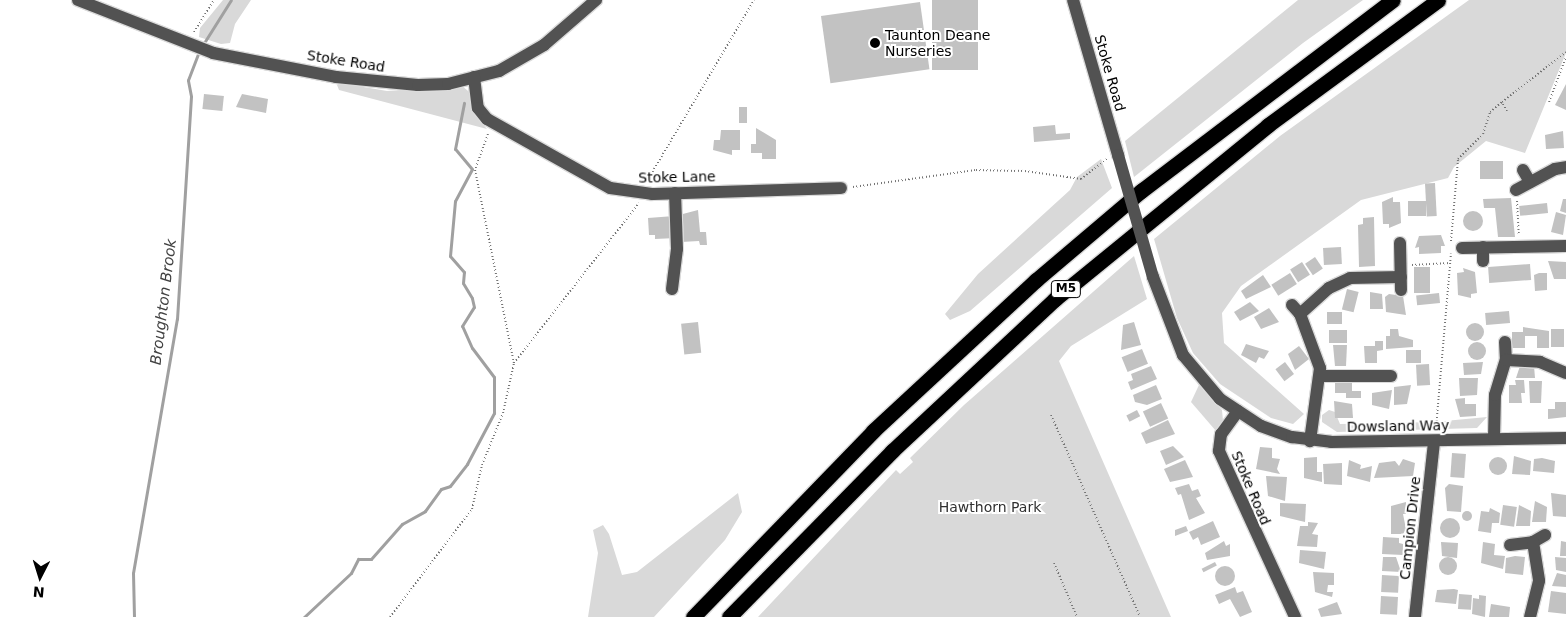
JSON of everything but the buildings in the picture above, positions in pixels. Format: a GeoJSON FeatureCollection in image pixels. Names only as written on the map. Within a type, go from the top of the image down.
{"type":"FeatureCollection","features":[{"type":"Feature","properties":{"kind":"highway","name":"M5"},"geometry":{"type":"LineString","coordinates":[[693,617],[873,431],[1036,280],[1142,191],[1393,0]]}},
{"type":"Feature","properties":{"kind":"highway","name":"M5"},"geometry":{"type":"LineString","coordinates":[[729,617],[892,451],[1055,298],[1268,125],[1438,0]]}},
{"type":"Feature","properties":{"kind":"street","name":"Stoke Road"},"geometry":{"type":"LineString","coordinates":[[78,0],[213,53],[379,83],[448,84],[499,71],[544,45],[596,0]]}},
{"type":"Feature","properties":{"kind":"street","name":"Stoke Road"},"geometry":{"type":"LineString","coordinates":[[1073,0],[1153,277],[1183,355],[1200,378],[1238,411],[1221,434],[1219,451],[1295,617]]}},
{"type":"Feature","properties":{"kind":"street","name":"Stoke Lane"},"geometry":{"type":"LineString","coordinates":[[474,77],[478,108],[492,122],[594,182],[642,193],[786,189],[813,192],[841,188]]}},
{"type":"Feature","properties":{"kind":"street"},"geometry":{"type":"LineString","coordinates":[[1516,190],[1530,182],[1566,168]]}},
{"type":"Feature","properties":{"kind":"street"},"geometry":{"type":"LineString","coordinates":[[1523,170],[1530,182]]}},
{"type":"Feature","properties":{"kind":"street"},"geometry":{"type":"LineString","coordinates":[[672,289],[678,249],[675,193]]}},
{"type":"Feature","properties":{"kind":"street"},"geometry":{"type":"LineString","coordinates":[[1400,243],[1402,290]]}},
{"type":"Feature","properties":{"kind":"street"},"geometry":{"type":"LineString","coordinates":[[1462,248],[1566,246]]}},
{"type":"Feature","properties":{"kind":"street"},"geometry":{"type":"LineString","coordinates":[[1482,247],[1484,261]]}},
{"type":"Feature","properties":{"kind":"street"},"geometry":{"type":"LineString","coordinates":[[1310,441],[1320,376],[1318,356],[1296,309],[1329,288],[1350,278],[1401,271]]}},
{"type":"Feature","properties":{"kind":"street"},"geometry":{"type":"LineString","coordinates":[[1494,438],[1495,395],[1506,360],[1505,342]]}},
{"type":"Feature","properties":{"kind":"street"},"geometry":{"type":"LineString","coordinates":[[1506,360],[1540,362],[1561,377]]}},
{"type":"Feature","properties":{"kind":"street"},"geometry":{"type":"LineString","coordinates":[[1320,376],[1384,378]]}},
{"type":"Feature","properties":{"kind":"street","name":"Dowsland Way"},"geometry":{"type":"LineString","coordinates":[[1238,411],[1261,426],[1310,441],[1434,442],[1494,438],[1566,438]]}},
{"type":"Feature","properties":{"kind":"street","name":"Campion Drive"},"geometry":{"type":"LineString","coordinates":[[1415,617],[1434,442]]}},
{"type":"Feature","properties":{"kind":"street"},"geometry":{"type":"LineString","coordinates":[[1510,545],[1534,542],[1545,535]]}},
{"type":"Feature","properties":{"kind":"street"},"geometry":{"type":"LineString","coordinates":[[1530,617],[1539,581],[1534,542]]}},
{"type":"Feature","properties":{"kind":"path"},"geometry":{"type":"LineString","coordinates":[[190,45],[214,0]]}},
{"type":"Feature","properties":{"kind":"path"},"geometry":{"type":"LineString","coordinates":[[514,363],[641,201],[642,193],[754,0]]}},
{"type":"Feature","properties":{"kind":"path"},"geometry":{"type":"LineString","coordinates":[[1434,442],[1458,159],[1483,134],[1490,112],[1566,52]]}},
{"type":"Feature","properties":{"kind":"path"},"geometry":{"type":"LineString","coordinates":[[1549,102],[1566,57]]}},
{"type":"Feature","properties":{"kind":"path"},"geometry":{"type":"LineString","coordinates":[[1502,102],[1507,111]]}},
{"type":"Feature","properties":{"kind":"path"},"geometry":{"type":"LineString","coordinates":[[390,617],[472,509],[482,465],[503,413],[514,363],[476,170],[492,122]]}},
{"type":"Feature","properties":{"kind":"path"},"geometry":{"type":"LineString","coordinates":[[841,188],[976,170],[1026,171],[1080,179],[1118,153]]}},
{"type":"Feature","properties":{"kind":"path"},"geometry":{"type":"LineString","coordinates":[[1516,190],[1519,246]]}},
{"type":"Feature","properties":{"kind":"path"},"geometry":{"type":"LineString","coordinates":[[1401,271],[1450,263]]}},
{"type":"Feature","properties":{"kind":"path"},"geometry":{"type":"LineString","coordinates":[[1051,415],[1140,617]]}},
{"type":"Feature","properties":{"kind":"path"},"geometry":{"type":"LineString","coordinates":[[1054,564],[1077,617]]}},
{"type":"Feature","properties":{"kind":"green space"},"geometry":{"type":"Polygon","coordinates":[[[223,0],[251,0],[235,24],[230,43],[221,44],[199,37],[200,28],[223,0]]]}},
{"type":"Feature","properties":{"kind":"green space"},"geometry":{"type":"Polygon","coordinates":[[[1298,0],[1363,0],[1303,43],[1134,177],[1125,141],[1298,0]]]}},
{"type":"Feature","properties":{"kind":"green space"},"geometry":{"type":"Polygon","coordinates":[[[1469,0],[1566,0],[1566,53],[1525,153],[1486,141],[1454,167],[1448,178],[1361,200],[1241,286],[1222,313],[1224,343],[1304,414],[1293,424],[1271,418],[1220,384],[1193,353],[1177,318],[1154,239],[1280,136],[1469,0]]]}},
{"type":"Feature","properties":{"kind":"green space"},"geometry":{"type":"Polygon","coordinates":[[[340,83],[387,91],[462,86],[473,95],[480,121],[487,129],[339,90],[337,85],[340,83]]]}},
{"type":"Feature","properties":{"kind":"green space"},"geometry":{"type":"Polygon","coordinates":[[[1101,159],[1112,188],[970,311],[950,320],[945,314],[978,274],[1070,190],[1077,177],[1101,159]]]}},
{"type":"Feature","properties":{"kind":"green space","name":"Hawthorn Park"},"geometry":{"type":"Polygon","coordinates":[[[1134,256],[1147,299],[1071,346],[1059,361],[1171,617],[758,617],[896,470],[900,474],[913,462],[910,458],[964,405],[1134,256]]]}},
{"type":"Feature","properties":{"kind":"green space"},"geometry":{"type":"Polygon","coordinates":[[[1199,385],[1222,410],[1223,421],[1216,431],[1191,402],[1199,385]]]}},
{"type":"Feature","properties":{"kind":"green space"},"geometry":{"type":"Polygon","coordinates":[[[1329,410],[1335,412],[1340,424],[1434,422],[1487,417],[1477,428],[1337,432],[1322,422],[1322,415],[1329,410]]]}},
{"type":"Feature","properties":{"kind":"green space"},"geometry":{"type":"Polygon","coordinates":[[[738,493],[742,512],[725,540],[654,617],[588,617],[598,553],[593,530],[603,525],[609,534],[622,575],[637,572],[738,493]]]}},
{"type":"Feature","properties":{"kind":"waterway","name":"Broughton Brook"},"geometry":{"type":"LineString","coordinates":[[202,46],[231,0]]}},
{"type":"Feature","properties":{"kind":"waterway","name":"Broughton Brook"},"geometry":{"type":"LineString","coordinates":[[134,617],[133,573],[177,319],[191,96],[188,80],[199,51]]}},
{"type":"Feature","properties":{"kind":"waterway"},"geometry":{"type":"LineString","coordinates":[[304,617],[351,573],[358,559],[371,559],[402,524],[425,511],[441,489],[450,486],[467,464],[494,413],[494,377],[472,348],[462,326],[474,307],[472,298],[463,283],[464,272],[450,256],[455,201],[472,169],[455,149],[464,103]]}},
{"type":"Feature","properties":{"kind":"place","name":"Taunton Deane Nurseries"},"geometry":{"type":"Point","coordinates":[875,43]}}]}
